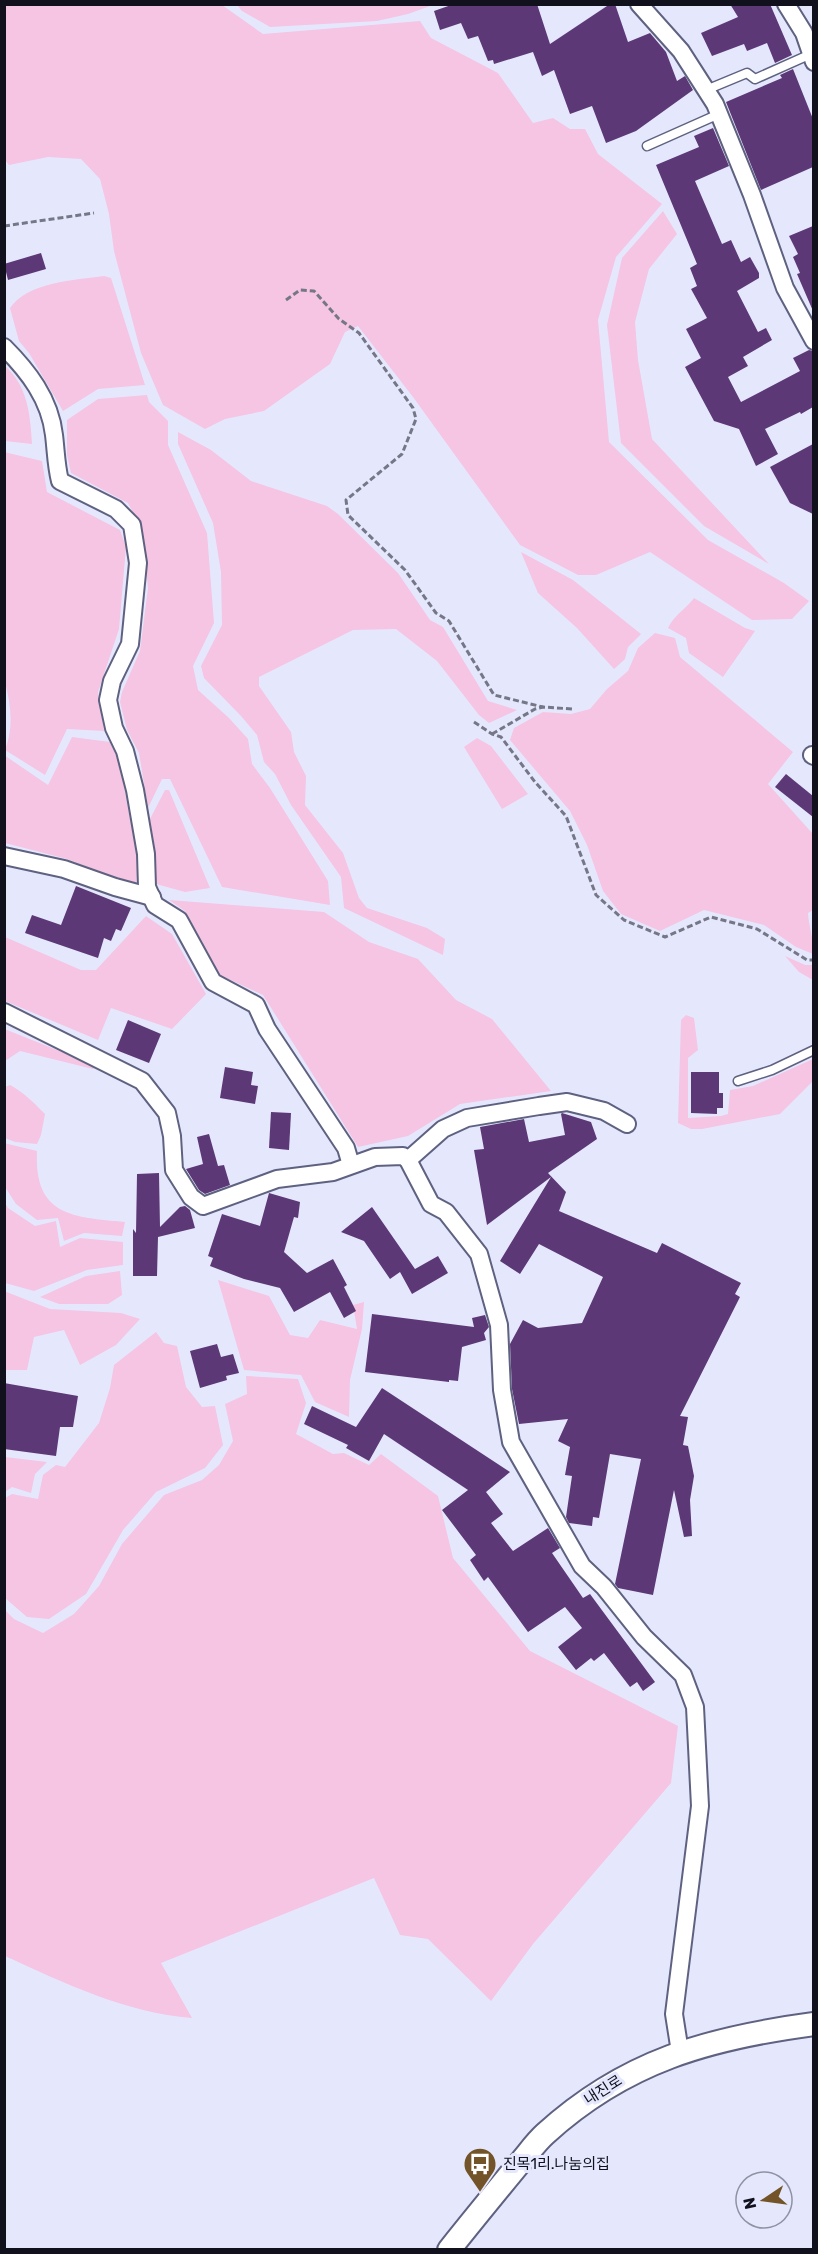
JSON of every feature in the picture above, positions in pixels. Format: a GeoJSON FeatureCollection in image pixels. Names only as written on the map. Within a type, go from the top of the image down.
{"type":"FeatureCollection","features":[{"type":"Feature","properties":{"kind":"street"},"geometry":{"type":"LineString","coordinates":[[639,4],[681,51],[719,114],[752,195],[785,288],[813,341]]}},
{"type":"Feature","properties":{"kind":"street"},"geometry":{"type":"LineString","coordinates":[[786,4],[804,33],[812,58]]}},
{"type":"Feature","properties":{"kind":"street"},"geometry":{"type":"LineString","coordinates":[[4,347],[28,371],[45,402],[54,433],[55,461],[60,481],[116,509],[132,525],[138,563],[130,644],[112,681],[108,700],[114,728],[125,751],[135,790],[146,854],[147,888],[154,905],[179,920],[213,982],[256,1005],[267,1029],[346,1149],[351,1166]]}},
{"type":"Feature","properties":{"kind":"street"},"geometry":{"type":"LineString","coordinates":[[4,856],[64,869],[152,897]]}},
{"type":"Feature","properties":{"kind":"street"},"geometry":{"type":"LineString","coordinates":[[4,1012],[142,1081],[167,1113],[172,1136],[174,1170],[191,1197],[203,1206],[277,1179],[333,1172],[375,1157],[403,1156],[408,1160],[431,1204],[446,1212],[478,1254],[499,1325],[502,1390],[511,1442],[582,1566],[604,1587],[644,1636],[683,1675],[695,1707],[700,1806],[674,2014],[680,2052]]}},
{"type":"Feature","properties":{"kind":"street"},"geometry":{"type":"LineString","coordinates":[[408,1160],[443,1129],[467,1118],[539,1106],[567,1102],[604,1111],[627,1124]]}},
{"type":"Feature","properties":{"kind":"street","name":"내진로"},"geometry":{"type":"LineString","coordinates":[[450,2250],[544,2135],[585,2100],[633,2072],[680,2052],[750,2034],[813,2024]]}},
{"type":"Feature","properties":{"kind":"lane"},"geometry":{"type":"LineString","coordinates":[[706,90],[747,73],[755,79],[812,58]]}},
{"type":"Feature","properties":{"kind":"lane"},"geometry":{"type":"LineString","coordinates":[[647,146],[719,114]]}},
{"type":"Feature","properties":{"kind":"lane"},"geometry":{"type":"LineString","coordinates":[[738,1080],[772,1070],[813,1050]]}},
{"type":"Feature","properties":{"kind":"path"},"geometry":{"type":"LineString","coordinates":[[4,226],[94,213]]}},
{"type":"Feature","properties":{"kind":"path"},"geometry":{"type":"LineString","coordinates":[[286,300],[300,290],[314,291],[339,319],[359,333],[413,408],[416,419],[402,454],[346,500],[348,514],[405,570],[436,613],[449,621],[494,695],[543,707],[572,709]]}},
{"type":"Feature","properties":{"kind":"path"},"geometry":{"type":"LineString","coordinates":[[492,734],[535,709],[543,707]]}},
{"type":"Feature","properties":{"kind":"path"},"geometry":{"type":"LineString","coordinates":[[474,722],[501,737],[535,782],[566,816],[596,895],[624,920],[664,937],[711,917],[757,929],[807,960],[813,960]]}},
{"type":"Feature","properties":{"kind":"shaded area"},"geometry":{"type":"Polygon","coordinates":[[[4,5],[222,5],[263,34],[420,21],[431,38],[498,73],[533,123],[553,118],[570,129],[585,129],[598,154],[662,204],[616,257],[598,320],[609,442],[708,540],[784,583],[809,601],[792,619],[752,620],[650,552],[596,575],[578,575],[520,545],[413,397],[358,326],[345,332],[330,364],[264,411],[225,419],[205,429],[163,405],[141,353],[114,251],[109,214],[100,179],[81,159],[48,157],[9,165],[5,160],[4,5]]]}},
{"type":"Feature","properties":{"kind":"shaded area"},"geometry":{"type":"Polygon","coordinates":[[[237,5],[433,5],[377,21],[270,27],[242,11],[237,5]]]}},
{"type":"Feature","properties":{"kind":"shaded area"},"geometry":{"type":"Polygon","coordinates":[[[663,211],[677,234],[649,269],[635,322],[638,360],[652,439],[769,564],[704,526],[621,443],[607,325],[622,258],[663,211]]]}},
{"type":"Feature","properties":{"kind":"shaded area"},"geometry":{"type":"Polygon","coordinates":[[[104,276],[111,278],[145,385],[98,389],[63,411],[29,353],[19,341],[10,308],[18,299],[40,288],[66,281],[104,276]]]}},
{"type":"Feature","properties":{"kind":"shaded area"},"geometry":{"type":"Polygon","coordinates":[[[4,365],[23,391],[29,411],[32,444],[5,441],[4,365]]]}},
{"type":"Feature","properties":{"kind":"shaded area"},"geometry":{"type":"Polygon","coordinates":[[[147,395],[149,402],[168,421],[168,445],[207,533],[214,623],[193,666],[198,690],[248,739],[252,764],[270,788],[328,881],[330,905],[222,887],[170,779],[162,779],[148,808],[139,753],[127,730],[120,702],[140,651],[148,588],[142,530],[128,503],[71,473],[67,455],[67,420],[98,399],[147,395]]]}},
{"type":"Feature","properties":{"kind":"shaded area"},"geometry":{"type":"Polygon","coordinates":[[[178,432],[211,450],[251,481],[327,506],[338,514],[398,573],[430,620],[443,627],[488,701],[517,710],[489,723],[479,715],[437,661],[396,629],[353,630],[259,677],[259,686],[291,732],[294,752],[306,776],[305,805],[343,853],[359,898],[367,908],[427,928],[445,939],[443,955],[344,908],[341,877],[291,805],[275,774],[264,762],[257,735],[204,678],[201,666],[222,625],[221,572],[213,523],[178,444],[178,432]]]}},
{"type":"Feature","properties":{"kind":"shaded area"},"geometry":{"type":"Polygon","coordinates":[[[4,452],[42,461],[47,492],[120,530],[126,547],[119,629],[98,692],[104,731],[67,729],[45,775],[5,750],[10,733],[10,715],[4,679],[4,452]]]}},
{"type":"Feature","properties":{"kind":"shaded area"},"geometry":{"type":"Polygon","coordinates":[[[521,552],[573,580],[641,634],[628,647],[625,659],[614,669],[577,628],[538,593],[521,552]]]}},
{"type":"Feature","properties":{"kind":"shaded area"},"geometry":{"type":"Polygon","coordinates":[[[694,598],[745,628],[755,631],[723,677],[689,653],[686,638],[668,628],[673,619],[694,598]]]}},
{"type":"Feature","properties":{"kind":"shaded area"},"geometry":{"type":"Polygon","coordinates":[[[655,633],[675,638],[680,657],[793,752],[768,784],[813,834],[813,910],[808,913],[813,954],[796,947],[764,925],[704,910],[660,931],[621,914],[603,891],[587,845],[570,811],[510,740],[514,728],[543,712],[571,714],[590,709],[607,689],[628,671],[638,648],[655,633]]]}},
{"type":"Feature","properties":{"kind":"shaded area"},"geometry":{"type":"Polygon","coordinates":[[[72,737],[110,742],[120,765],[138,863],[136,886],[67,859],[5,843],[4,755],[48,785],[72,737]]]}},
{"type":"Feature","properties":{"kind":"shaded area"},"geometry":{"type":"Polygon","coordinates":[[[477,738],[491,746],[528,794],[502,809],[464,747],[477,738]]]}},
{"type":"Feature","properties":{"kind":"shaded area"},"geometry":{"type":"Polygon","coordinates":[[[165,790],[169,790],[210,888],[185,892],[156,884],[150,819],[165,790]]]}},
{"type":"Feature","properties":{"kind":"shaded area"},"geometry":{"type":"Polygon","coordinates":[[[169,900],[324,912],[369,942],[418,959],[456,1000],[492,1019],[551,1091],[460,1104],[408,1136],[358,1147],[263,995],[220,975],[185,911],[169,900]]]}},
{"type":"Feature","properties":{"kind":"shaded area"},"geometry":{"type":"Polygon","coordinates":[[[146,916],[172,934],[206,994],[172,1029],[111,1008],[98,1040],[5,1001],[5,937],[81,970],[96,970],[146,916]]]}},
{"type":"Feature","properties":{"kind":"shaded area"},"geometry":{"type":"Polygon","coordinates":[[[785,956],[805,965],[813,965],[813,980],[799,972],[785,956]]]}},
{"type":"Feature","properties":{"kind":"shaded area"},"geometry":{"type":"Polygon","coordinates":[[[686,1015],[694,1018],[698,1050],[688,1058],[688,1118],[728,1114],[730,1090],[753,1086],[813,1059],[813,1081],[780,1114],[702,1129],[691,1129],[678,1123],[681,1020],[686,1015]]]}},
{"type":"Feature","properties":{"kind":"shaded area"},"geometry":{"type":"Polygon","coordinates":[[[5,1030],[97,1066],[93,1069],[20,1051],[5,1061],[5,1030]]]}},
{"type":"Feature","properties":{"kind":"shaded area"},"geometry":{"type":"Polygon","coordinates":[[[10,1085],[24,1094],[45,1114],[37,1144],[15,1142],[5,1138],[5,1087],[10,1085]]]}},
{"type":"Feature","properties":{"kind":"shaded area"},"geometry":{"type":"Polygon","coordinates":[[[4,1143],[37,1151],[38,1173],[42,1189],[50,1201],[60,1209],[88,1218],[125,1222],[122,1236],[84,1233],[64,1241],[58,1218],[37,1220],[16,1204],[5,1187],[4,1143]]]}},
{"type":"Feature","properties":{"kind":"shaded area"},"geometry":{"type":"Polygon","coordinates":[[[5,1203],[8,1208],[35,1226],[56,1221],[60,1247],[80,1238],[123,1242],[123,1265],[87,1270],[34,1291],[5,1283],[5,1203]]]}},
{"type":"Feature","properties":{"kind":"shaded area"},"geometry":{"type":"Polygon","coordinates":[[[120,1271],[122,1295],[108,1304],[59,1304],[40,1297],[86,1276],[120,1271]]]}},
{"type":"Feature","properties":{"kind":"shaded area"},"geometry":{"type":"Polygon","coordinates":[[[218,1280],[269,1296],[290,1335],[308,1338],[320,1320],[357,1329],[353,1305],[364,1302],[362,1329],[350,1380],[349,1417],[315,1402],[301,1375],[244,1370],[218,1280]]]}},
{"type":"Feature","properties":{"kind":"shaded area"},"geometry":{"type":"Polygon","coordinates":[[[4,1291],[50,1309],[121,1313],[140,1319],[116,1345],[80,1365],[64,1330],[34,1337],[27,1370],[5,1370],[4,1291]]]}},
{"type":"Feature","properties":{"kind":"shaded area"},"geometry":{"type":"Polygon","coordinates":[[[156,1332],[164,1343],[177,1346],[186,1387],[202,1407],[215,1406],[223,1445],[205,1468],[156,1492],[123,1530],[86,1594],[49,1619],[27,1617],[5,1598],[5,1498],[12,1494],[38,1499],[43,1475],[56,1465],[65,1467],[99,1423],[110,1388],[114,1365],[156,1332]]]}},
{"type":"Feature","properties":{"kind":"shaded area"},"geometry":{"type":"Polygon","coordinates":[[[246,1376],[298,1379],[306,1403],[296,1434],[333,1454],[344,1453],[369,1465],[381,1454],[438,1496],[453,1558],[530,1651],[678,1726],[671,1783],[533,1944],[491,2001],[428,1939],[400,1935],[374,1878],[161,1963],[192,2018],[167,2015],[119,2003],[73,1986],[5,1956],[5,1610],[14,1619],[43,1633],[74,1614],[99,1586],[122,1544],[164,1495],[202,1480],[219,1465],[233,1441],[225,1404],[247,1394],[246,1376]]]}},
{"type":"Feature","properties":{"kind":"shaded area"},"geometry":{"type":"Polygon","coordinates":[[[5,1457],[47,1462],[35,1474],[31,1493],[12,1487],[5,1492],[5,1457]]]}},
{"type":"Feature","properties":{"kind":"building"},"geometry":{"type":"Polygon","coordinates":[[[454,4],[537,4],[550,44],[610,4],[615,4],[628,42],[650,33],[666,52],[677,81],[685,76],[693,90],[636,131],[606,143],[592,106],[570,114],[554,70],[542,76],[533,52],[494,64],[493,60],[488,61],[478,36],[468,39],[461,23],[440,30],[434,11],[454,4]]]}},
{"type":"Feature","properties":{"kind":"building"},"geometry":{"type":"Polygon","coordinates":[[[730,4],[770,4],[792,55],[775,63],[767,43],[747,51],[744,44],[712,56],[701,33],[738,17],[730,4]]]}},
{"type":"Feature","properties":{"kind":"building"},"geometry":{"type":"Polygon","coordinates":[[[793,69],[813,119],[813,167],[761,190],[726,102],[782,78],[780,75],[793,69]]]}},
{"type":"Feature","properties":{"kind":"building"},"geometry":{"type":"Polygon","coordinates":[[[713,128],[729,166],[695,181],[722,244],[731,240],[741,262],[750,257],[759,273],[759,278],[737,291],[758,332],[766,328],[772,340],[743,357],[748,366],[728,377],[741,402],[800,371],[793,358],[809,350],[813,351],[813,407],[765,429],[778,454],[756,466],[739,429],[714,421],[685,367],[701,358],[686,329],[707,318],[691,289],[697,286],[690,268],[697,264],[656,165],[699,147],[694,136],[713,128]]]}},
{"type":"Feature","properties":{"kind":"building"},"geometry":{"type":"Polygon","coordinates":[[[813,226],[813,311],[797,274],[800,273],[793,257],[798,254],[789,236],[813,226]]]}},
{"type":"Feature","properties":{"kind":"building"},"geometry":{"type":"Polygon","coordinates":[[[41,253],[46,269],[8,280],[4,264],[41,253]]]}},
{"type":"Feature","properties":{"kind":"building"},"geometry":{"type":"Polygon","coordinates":[[[813,444],[813,514],[790,503],[770,467],[813,444]]]}},
{"type":"Feature","properties":{"kind":"building"},"geometry":{"type":"Polygon","coordinates":[[[786,774],[813,796],[813,817],[775,787],[786,774]]]}},
{"type":"Feature","properties":{"kind":"building"},"geometry":{"type":"Polygon","coordinates":[[[76,886],[131,908],[121,931],[116,929],[111,941],[104,938],[98,958],[25,933],[32,915],[61,925],[76,886]]]}},
{"type":"Feature","properties":{"kind":"building"},"geometry":{"type":"Polygon","coordinates":[[[128,1020],[161,1034],[149,1063],[116,1050],[128,1020]]]}},
{"type":"Feature","properties":{"kind":"building"},"geometry":{"type":"Polygon","coordinates":[[[225,1067],[253,1072],[251,1085],[258,1086],[255,1104],[220,1098],[225,1067]]]}},
{"type":"Feature","properties":{"kind":"building"},"geometry":{"type":"Polygon","coordinates":[[[691,1072],[719,1072],[719,1093],[723,1093],[723,1108],[717,1108],[717,1114],[691,1113],[691,1072]]]}},
{"type":"Feature","properties":{"kind":"building"},"geometry":{"type":"Polygon","coordinates":[[[271,1112],[291,1113],[289,1150],[269,1148],[271,1112]]]}},
{"type":"Feature","properties":{"kind":"building"},"geometry":{"type":"Polygon","coordinates":[[[562,1113],[591,1122],[597,1139],[548,1173],[566,1192],[559,1211],[657,1253],[662,1243],[741,1283],[735,1294],[740,1297],[680,1416],[688,1417],[683,1445],[688,1446],[694,1476],[690,1500],[692,1536],[684,1537],[674,1490],[653,1595],[618,1588],[615,1584],[641,1459],[610,1454],[599,1518],[593,1517],[592,1526],[569,1523],[566,1517],[572,1476],[565,1475],[570,1447],[558,1441],[568,1419],[519,1424],[512,1389],[510,1344],[523,1320],[538,1328],[582,1323],[603,1277],[539,1244],[520,1274],[500,1261],[551,1177],[487,1225],[474,1150],[484,1149],[480,1127],[524,1119],[529,1142],[565,1135],[562,1113]]]}},
{"type":"Feature","properties":{"kind":"building"},"geometry":{"type":"Polygon","coordinates":[[[209,1134],[218,1166],[224,1165],[230,1185],[205,1194],[199,1190],[186,1169],[203,1164],[197,1137],[209,1134]]]}},
{"type":"Feature","properties":{"kind":"building"},"geometry":{"type":"Polygon","coordinates":[[[159,1173],[160,1227],[180,1207],[185,1206],[190,1210],[195,1228],[158,1237],[157,1276],[133,1276],[133,1229],[136,1233],[137,1174],[159,1173]]]}},
{"type":"Feature","properties":{"kind":"building"},"geometry":{"type":"Polygon","coordinates":[[[269,1193],[300,1202],[298,1218],[294,1217],[284,1252],[307,1273],[333,1259],[347,1285],[344,1287],[356,1311],[344,1318],[330,1292],[294,1312],[280,1288],[244,1279],[210,1266],[213,1258],[208,1256],[222,1214],[260,1226],[269,1193]]]}},
{"type":"Feature","properties":{"kind":"building"},"geometry":{"type":"Polygon","coordinates":[[[372,1207],[415,1269],[438,1256],[448,1273],[412,1294],[400,1272],[390,1279],[364,1241],[341,1232],[372,1207]]]}},
{"type":"Feature","properties":{"kind":"building"},"geometry":{"type":"Polygon","coordinates":[[[372,1314],[474,1327],[472,1318],[485,1315],[489,1327],[484,1333],[486,1340],[462,1347],[458,1381],[449,1380],[449,1382],[365,1372],[372,1314]]]}},
{"type":"Feature","properties":{"kind":"building"},"geometry":{"type":"Polygon","coordinates":[[[217,1344],[221,1357],[233,1354],[239,1373],[226,1376],[227,1380],[200,1388],[190,1351],[217,1344]]]}},
{"type":"Feature","properties":{"kind":"building"},"geometry":{"type":"Polygon","coordinates":[[[4,1383],[78,1396],[73,1427],[60,1427],[56,1456],[4,1449],[4,1383]]]}},
{"type":"Feature","properties":{"kind":"building"},"geometry":{"type":"Polygon","coordinates":[[[382,1388],[510,1472],[486,1492],[503,1514],[491,1523],[513,1551],[548,1528],[560,1548],[552,1553],[583,1598],[590,1594],[655,1682],[643,1691],[637,1682],[630,1687],[604,1653],[594,1661],[591,1658],[576,1670],[558,1647],[582,1628],[565,1607],[528,1632],[488,1577],[484,1581],[470,1560],[476,1555],[442,1510],[468,1490],[384,1434],[369,1461],[346,1448],[348,1445],[304,1424],[312,1406],[356,1427],[382,1388]]]}},
{"type":"Feature","properties":{"kind":"place","name":"진목1리.나눔의집"},"geometry":{"type":"Point","coordinates":[480,2193]}}]}
